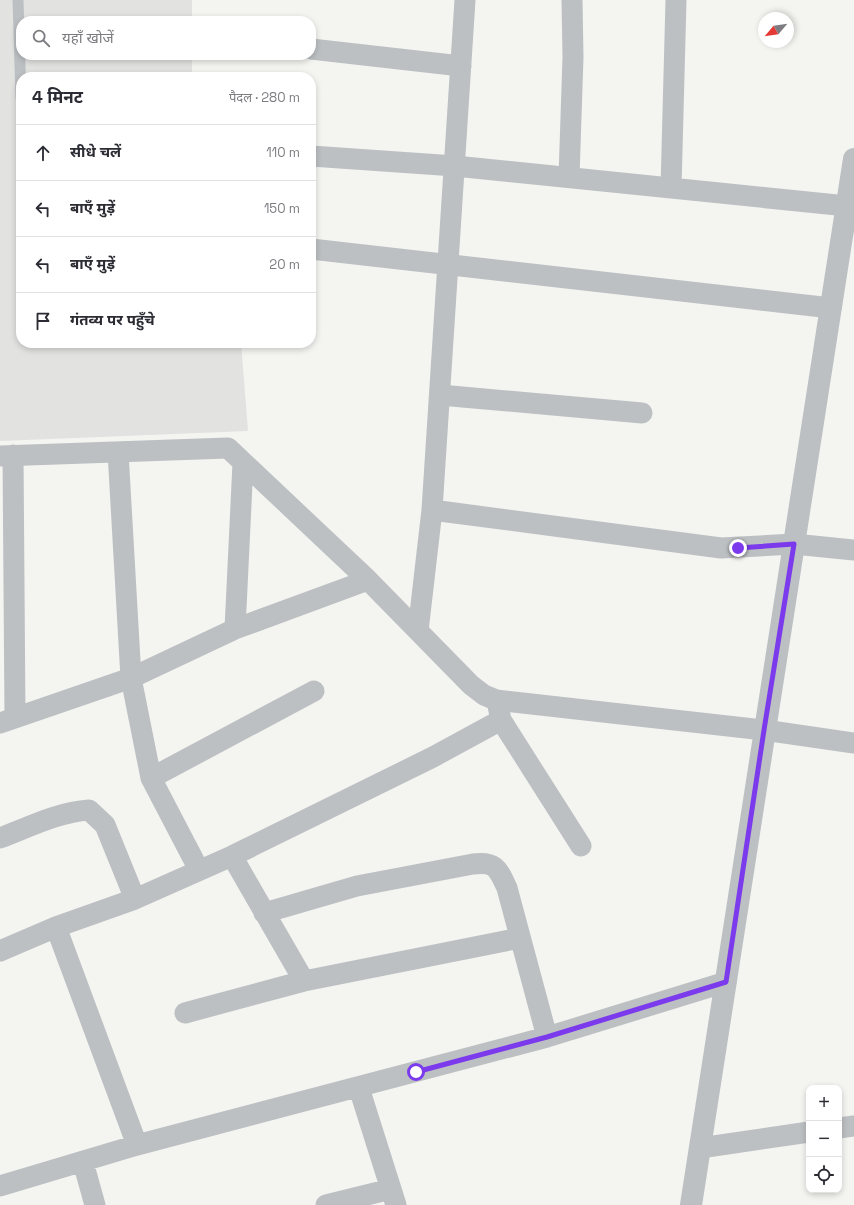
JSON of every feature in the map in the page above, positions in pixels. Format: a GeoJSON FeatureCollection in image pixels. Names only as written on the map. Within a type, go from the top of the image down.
{"type":"FeatureCollection","features":[{"type":"Feature","properties":{"kind":"street"},"geometry":{"type":"LineString","coordinates":[[418,631],[432,510],[465,0]]}},
{"type":"Feature","properties":{"kind":"street"},"geometry":{"type":"LineString","coordinates":[[569,177],[573,57],[572,0]]}},
{"type":"Feature","properties":{"kind":"street"},"geometry":{"type":"LineString","coordinates":[[671,188],[676,0]]}},
{"type":"Feature","properties":{"kind":"street"},"geometry":{"type":"LineString","coordinates":[[316,50],[461,66]]}},
{"type":"Feature","properties":{"kind":"street"},"geometry":{"type":"LineString","coordinates":[[316,156],[455,166],[847,206]]}},
{"type":"Feature","properties":{"kind":"street"},"geometry":{"type":"LineString","coordinates":[[691,1205],[854,159]]}},
{"type":"Feature","properties":{"kind":"street"},"geometry":{"type":"LineString","coordinates":[[316,250],[831,308]]}},
{"type":"Feature","properties":{"kind":"street"},"geometry":{"type":"LineString","coordinates":[[440,395],[642,413]]}},
{"type":"Feature","properties":{"kind":"street"},"geometry":{"type":"LineString","coordinates":[[368,580],[235,629],[131,678],[7,720],[7,455],[228,448],[368,580],[471,685],[484,695],[496,700],[764,730],[854,743]]}},
{"type":"Feature","properties":{"kind":"street"},"geometry":{"type":"LineString","coordinates":[[118,452],[131,678],[151,778],[199,870]]}},
{"type":"Feature","properties":{"kind":"street"},"geometry":{"type":"LineString","coordinates":[[235,629],[243,463]]}},
{"type":"Feature","properties":{"kind":"street"},"geometry":{"type":"LineString","coordinates":[[432,510],[721,548],[794,544],[854,550]]}},
{"type":"Feature","properties":{"kind":"street"},"geometry":{"type":"LineString","coordinates":[[151,778],[314,691]]}},
{"type":"Feature","properties":{"kind":"street"},"geometry":{"type":"LineString","coordinates":[[496,700],[502,720],[581,846]]}},
{"type":"Feature","properties":{"kind":"street"},"geometry":{"type":"LineString","coordinates":[[0,951],[56,926],[136,899],[232,856],[432,757],[502,720]]}},
{"type":"Feature","properties":{"kind":"street"},"geometry":{"type":"LineString","coordinates":[[0,838],[77,810],[89,810],[97,815],[105,825],[136,899]]}},
{"type":"Feature","properties":{"kind":"street"},"geometry":{"type":"LineString","coordinates":[[232,856],[304,981]]}},
{"type":"Feature","properties":{"kind":"street"},"geometry":{"type":"LineString","coordinates":[[264,913],[358,886],[473,864],[489,863],[496,867],[507,888],[547,1037]]}},
{"type":"Feature","properties":{"kind":"street"},"geometry":{"type":"LineString","coordinates":[[56,926],[137,1145]]}},
{"type":"Feature","properties":{"kind":"street"},"geometry":{"type":"LineString","coordinates":[[186,1013],[304,981],[520,938]]}},
{"type":"Feature","properties":{"kind":"street"},"geometry":{"type":"LineString","coordinates":[[0,1186],[137,1145],[359,1088],[547,1037],[726,982]]}},
{"type":"Feature","properties":{"kind":"street"},"geometry":{"type":"LineString","coordinates":[[326,1205],[393,1197],[359,1088]]}},
{"type":"Feature","properties":{"kind":"street"},"geometry":{"type":"LineString","coordinates":[[842,1128],[854,1126]]}},
{"type":"Feature","properties":{"kind":"street"},"geometry":{"type":"LineString","coordinates":[[700,1148],[806,1132]]}},
{"type":"Feature","properties":{"kind":"street"},"geometry":{"type":"LineString","coordinates":[[83,1162],[95,1205]]}},
{"type":"Feature","properties":{"kind":"lane"},"geometry":{"type":"LineString","coordinates":[[18,0],[18,16]]}},
{"type":"Feature","properties":{"kind":"lane"},"geometry":{"type":"LineString","coordinates":[[20,60],[20,72]]}},
{"type":"Feature","properties":{"kind":"shaded area"},"geometry":{"type":"Polygon","coordinates":[[[0,0],[192,0],[192,16],[16,16],[16,60],[192,60],[192,72],[16,72],[16,348],[241,348],[248,431],[0,441],[0,0]]]}},
{"type":"Feature","properties":{"kind":"route"},"geometry":{"type":"LineString","coordinates":[[416,1072],[547,1037],[726,982],[794,544],[738,548]]}}]}
